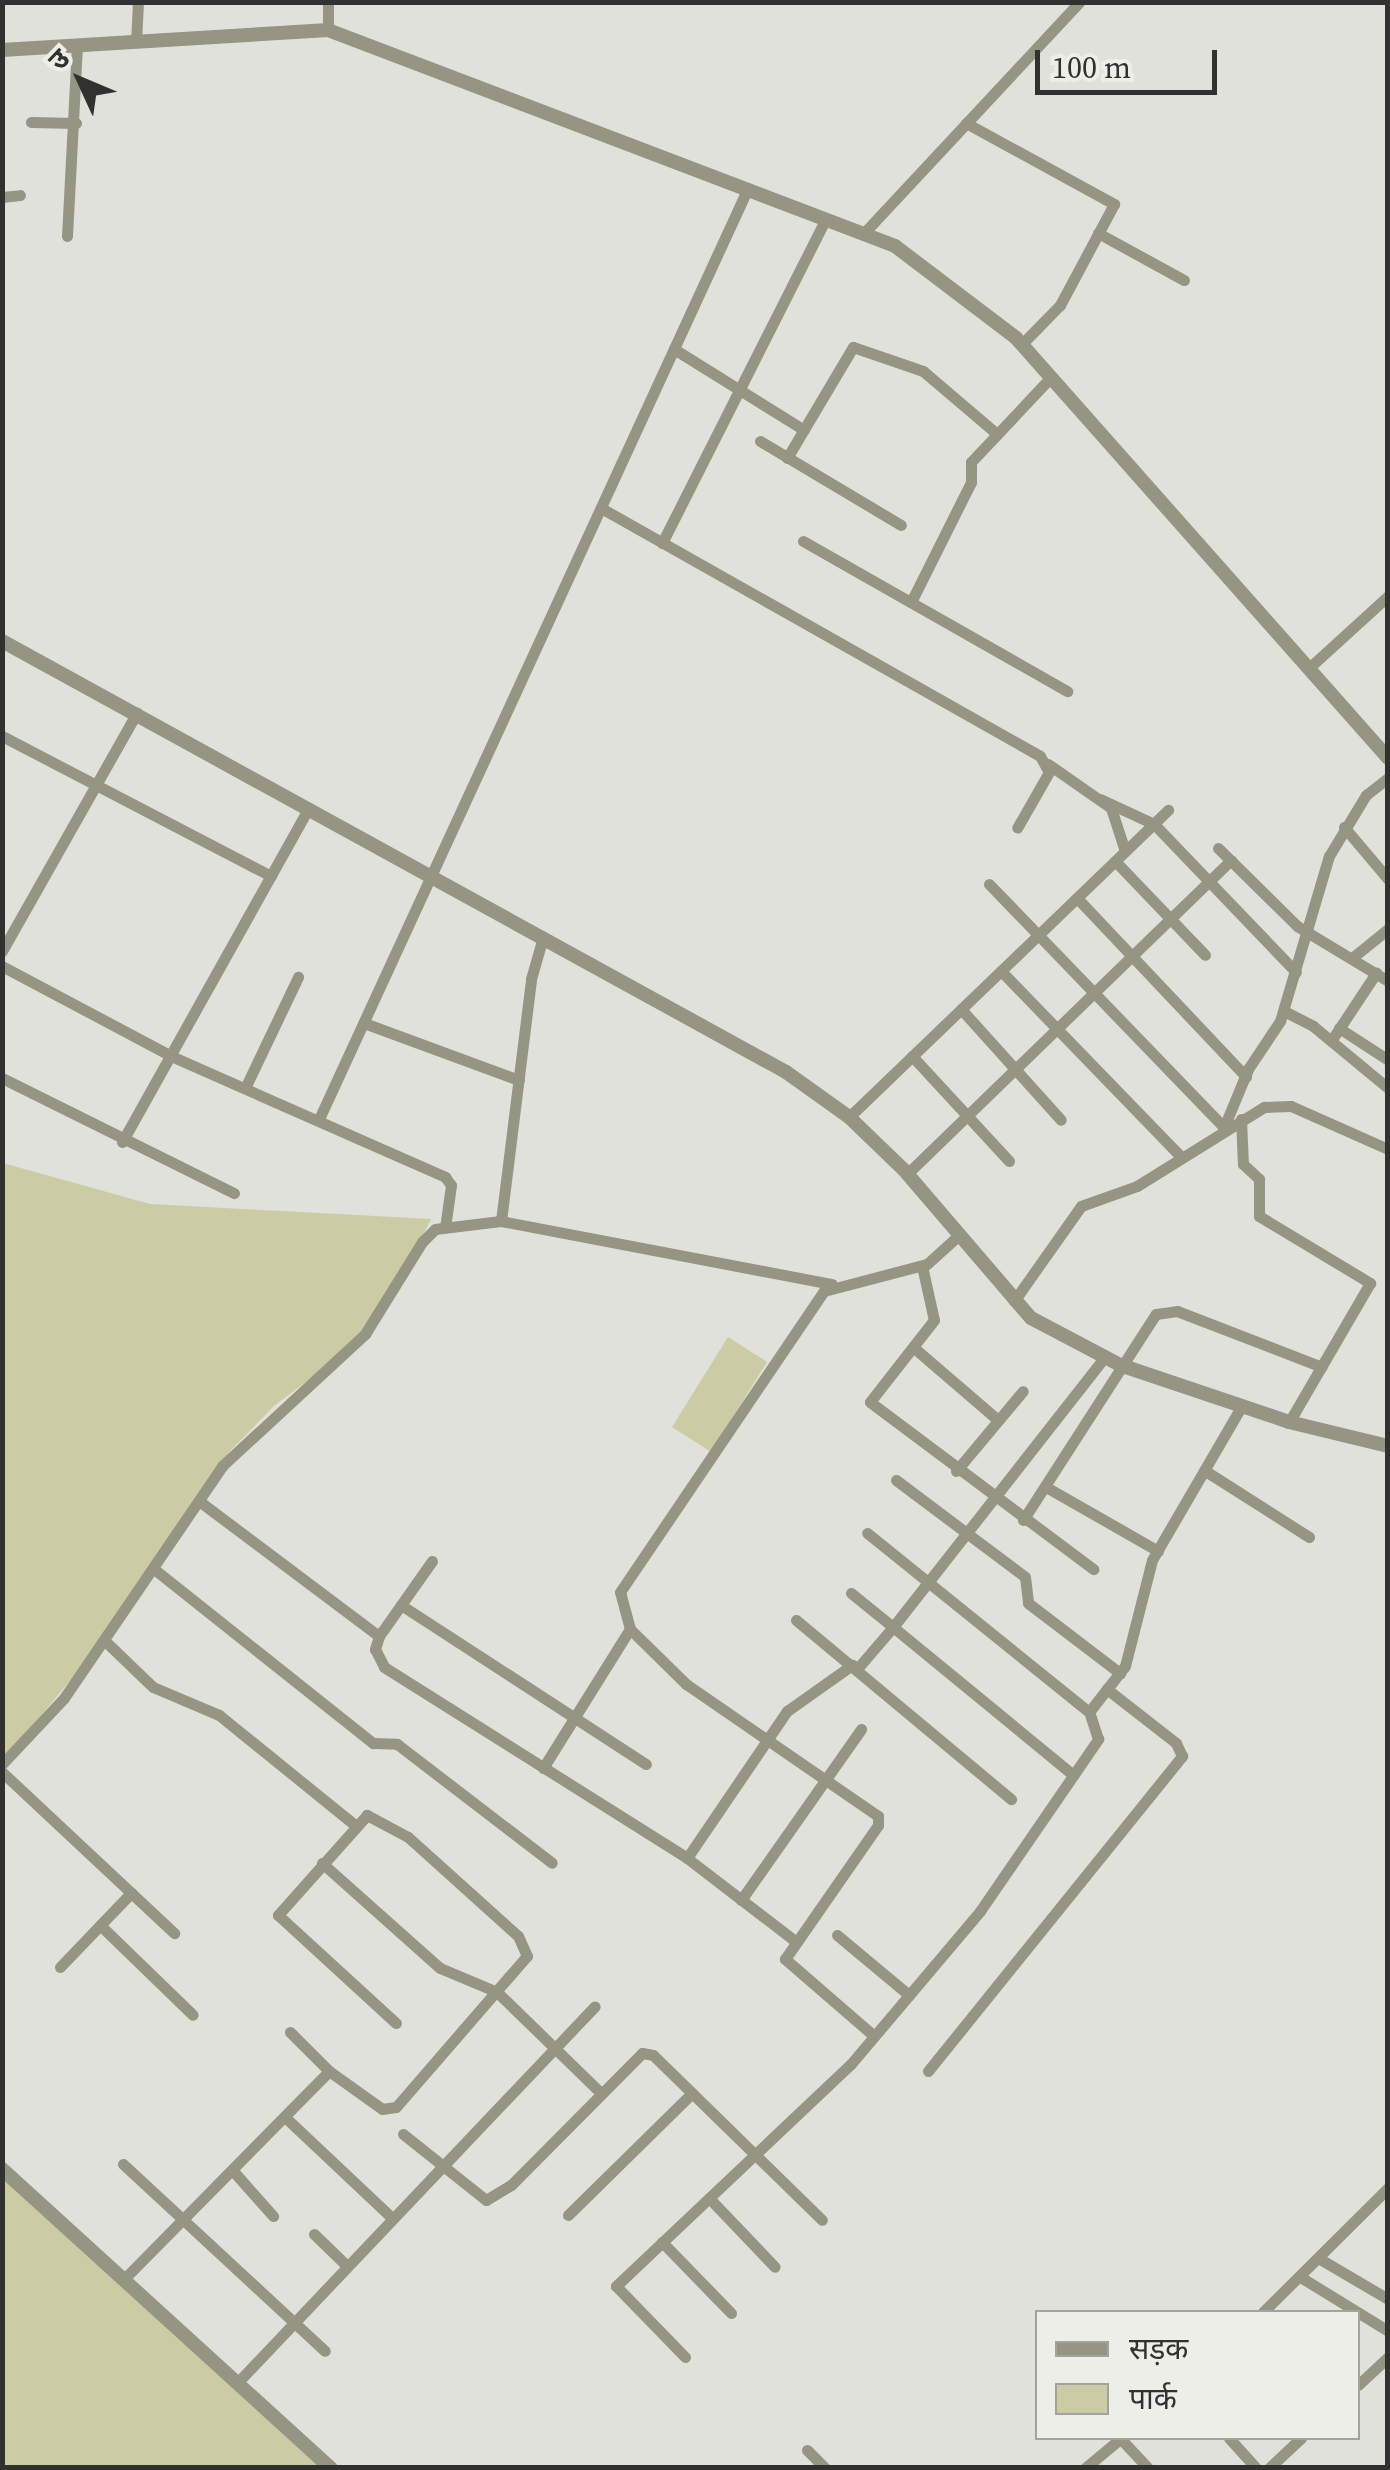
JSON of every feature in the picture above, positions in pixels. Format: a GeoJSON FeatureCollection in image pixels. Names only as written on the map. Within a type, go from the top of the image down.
{"type":"FeatureCollection","features":[{"type":"Feature","properties":{"kind":"street"},"geometry":{"type":"LineString","coordinates":[[136,42],[138,2]]}},
{"type":"Feature","properties":{"kind":"street"},"geometry":{"type":"LineString","coordinates":[[328,2],[328,30]]}},
{"type":"Feature","properties":{"kind":"street"},"geometry":{"type":"LineString","coordinates":[[862,234],[1080,2]]}},
{"type":"Feature","properties":{"kind":"street"},"geometry":{"type":"LineString","coordinates":[[2,50],[328,30],[895,246],[1022,344],[1388,758]]}},
{"type":"Feature","properties":{"kind":"street"},"geometry":{"type":"LineString","coordinates":[[68,236],[77,46]]}},
{"type":"Feature","properties":{"kind":"street"},"geometry":{"type":"LineString","coordinates":[[31,122],[76,124]]}},
{"type":"Feature","properties":{"kind":"street"},"geometry":{"type":"LineString","coordinates":[[966,123],[1114,204],[1060,304],[1022,344]]}},
{"type":"Feature","properties":{"kind":"street"},"geometry":{"type":"LineString","coordinates":[[319,1120],[747,190]]}},
{"type":"Feature","properties":{"kind":"street"},"geometry":{"type":"LineString","coordinates":[[2,196],[20,195]]}},
{"type":"Feature","properties":{"kind":"street"},"geometry":{"type":"LineString","coordinates":[[662,543],[825,220]]}},
{"type":"Feature","properties":{"kind":"street"},"geometry":{"type":"LineString","coordinates":[[1098,232],[1184,280]]}},
{"type":"Feature","properties":{"kind":"street"},"geometry":{"type":"LineString","coordinates":[[788,458],[853,347],[922,372],[997,434]]}},
{"type":"Feature","properties":{"kind":"street"},"geometry":{"type":"LineString","coordinates":[[674,349],[804,430]]}},
{"type":"Feature","properties":{"kind":"street"},"geometry":{"type":"LineString","coordinates":[[911,602],[971,482],[971,462],[1051,377]]}},
{"type":"Feature","properties":{"kind":"street"},"geometry":{"type":"LineString","coordinates":[[760,441],[901,525]]}},
{"type":"Feature","properties":{"kind":"street"},"geometry":{"type":"LineString","coordinates":[[601,508],[1048,764],[1100,799],[1154,824],[1296,972]]}},
{"type":"Feature","properties":{"kind":"street"},"geometry":{"type":"LineString","coordinates":[[803,541],[1067,690]]}},
{"type":"Feature","properties":{"kind":"street"},"geometry":{"type":"LineString","coordinates":[[1310,667],[1388,596]]}},
{"type":"Feature","properties":{"kind":"street"},"geometry":{"type":"LineString","coordinates":[[2,641],[786,1072],[849,1117],[907,1174],[1030,1318],[1120,1365],[1289,1422],[1388,1446]]}},
{"type":"Feature","properties":{"kind":"street"},"geometry":{"type":"LineString","coordinates":[[2,951],[137,712]]}},
{"type":"Feature","properties":{"kind":"street"},"geometry":{"type":"LineString","coordinates":[[2,736],[270,876]]}},
{"type":"Feature","properties":{"kind":"street"},"geometry":{"type":"LineString","coordinates":[[1016,828],[1042,791],[1048,764]]}},
{"type":"Feature","properties":{"kind":"street"},"geometry":{"type":"LineString","coordinates":[[1224,1128],[1246,1078],[1284,1011],[1344,828],[1388,778]]}},
{"type":"Feature","properties":{"kind":"street"},"geometry":{"type":"LineString","coordinates":[[1100,799],[1118,820],[1120,856],[1170,919],[1205,955]]}},
{"type":"Feature","properties":{"kind":"street"},"geometry":{"type":"LineString","coordinates":[[122,1142],[308,808]]}},
{"type":"Feature","properties":{"kind":"street"},"geometry":{"type":"LineString","coordinates":[[849,1117],[1168,810]]}},
{"type":"Feature","properties":{"kind":"street"},"geometry":{"type":"LineString","coordinates":[[1344,828],[1388,879]]}},
{"type":"Feature","properties":{"kind":"street"},"geometry":{"type":"LineString","coordinates":[[1218,848],[1308,933],[1388,981]]}},
{"type":"Feature","properties":{"kind":"street"},"geometry":{"type":"LineString","coordinates":[[907,1174],[1231,860]]}},
{"type":"Feature","properties":{"kind":"street"},"geometry":{"type":"LineString","coordinates":[[990,884],[1224,1128]]}},
{"type":"Feature","properties":{"kind":"street"},"geometry":{"type":"LineString","coordinates":[[1077,898],[1246,1078]]}},
{"type":"Feature","properties":{"kind":"street"},"geometry":{"type":"LineString","coordinates":[[1352,958],[1388,929]]}},
{"type":"Feature","properties":{"kind":"street"},"geometry":{"type":"LineString","coordinates":[[501,1220],[518,1080],[543,937]]}},
{"type":"Feature","properties":{"kind":"street"},"geometry":{"type":"LineString","coordinates":[[2,966],[171,1056],[445,1177],[451,1185],[446,1228]]}},
{"type":"Feature","properties":{"kind":"street"},"geometry":{"type":"LineString","coordinates":[[1001,971],[1180,1156]]}},
{"type":"Feature","properties":{"kind":"street"},"geometry":{"type":"LineString","coordinates":[[1331,1040],[1376,973]]}},
{"type":"Feature","properties":{"kind":"street"},"geometry":{"type":"LineString","coordinates":[[246,1086],[298,977]]}},
{"type":"Feature","properties":{"kind":"street"},"geometry":{"type":"LineString","coordinates":[[961,1010],[1061,1120]]}},
{"type":"Feature","properties":{"kind":"street"},"geometry":{"type":"LineString","coordinates":[[1284,1011],[1331,1040],[1388,1088]]}},
{"type":"Feature","properties":{"kind":"street"},"geometry":{"type":"LineString","coordinates":[[364,1023],[518,1080]]}},
{"type":"Feature","properties":{"kind":"street"},"geometry":{"type":"LineString","coordinates":[[1339,1028],[1388,1060]]}},
{"type":"Feature","properties":{"kind":"street"},"geometry":{"type":"LineString","coordinates":[[912,1056],[1010,1161]]}},
{"type":"Feature","properties":{"kind":"street"},"geometry":{"type":"LineString","coordinates":[[2,1078],[122,1142],[234,1192]]}},
{"type":"Feature","properties":{"kind":"street"},"geometry":{"type":"LineString","coordinates":[[1014,1301],[1081,1206],[1137,1186],[1264,1106],[1291,1106],[1388,1149]]}},
{"type":"Feature","properties":{"kind":"street"},"geometry":{"type":"LineString","coordinates":[[1241,1119],[1243,1164],[1260,1179],[1259,1216],[1370,1280],[1289,1422]]}},
{"type":"Feature","properties":{"kind":"street"},"geometry":{"type":"LineString","coordinates":[[2,1764],[105,1641],[241,1444],[365,1334],[422,1242],[446,1228],[501,1220],[832,1284],[922,1266],[948,1252],[960,1234]]}},
{"type":"Feature","properties":{"kind":"street"},"geometry":{"type":"LineString","coordinates":[[922,1266],[934,1320],[870,1402],[956,1471],[1093,1569]]}},
{"type":"Feature","properties":{"kind":"street"},"geometry":{"type":"LineString","coordinates":[[832,1284],[620,1592],[630,1629],[686,1684],[873,1808],[878,1825],[785,1959],[874,2036]]}},
{"type":"Feature","properties":{"kind":"street"},"geometry":{"type":"LineString","coordinates":[[1023,1520],[1148,1320],[1166,1311],[1322,1367]]}},
{"type":"Feature","properties":{"kind":"street"},"geometry":{"type":"LineString","coordinates":[[913,1347],[998,1420]]}},
{"type":"Feature","properties":{"kind":"street"},"geometry":{"type":"LineString","coordinates":[[688,1858],[800,1698],[854,1667],[893,1627],[1104,1358]]}},
{"type":"Feature","properties":{"kind":"street"},"geometry":{"type":"LineString","coordinates":[[956,1471],[1023,1391]]}},
{"type":"Feature","properties":{"kind":"street"},"geometry":{"type":"LineString","coordinates":[[1090,1712],[1120,1672],[1138,1632],[1144,1583],[1158,1551],[1207,1472],[1241,1407]]}},
{"type":"Feature","properties":{"kind":"street"},"geometry":{"type":"LineString","coordinates":[[1207,1472],[1309,1536]]}},
{"type":"Feature","properties":{"kind":"street"},"geometry":{"type":"LineString","coordinates":[[896,1480],[1029,1582],[1025,1596],[1035,1610],[1120,1672]]}},
{"type":"Feature","properties":{"kind":"street"},"geometry":{"type":"LineString","coordinates":[[1046,1487],[1158,1551]]}},
{"type":"Feature","properties":{"kind":"street"},"geometry":{"type":"LineString","coordinates":[[199,1501],[379,1636]]}},
{"type":"Feature","properties":{"kind":"street"},"geometry":{"type":"LineString","coordinates":[[685,2357],[616,2286],[874,2036],[980,1911],[1098,1739],[1090,1712],[867,1533]]}},
{"type":"Feature","properties":{"kind":"street"},"geometry":{"type":"LineString","coordinates":[[432,1562],[379,1636],[375,1649],[384,1668],[688,1858],[796,1941]]}},
{"type":"Feature","properties":{"kind":"street"},"geometry":{"type":"LineString","coordinates":[[154,1569],[372,1743],[397,1744],[552,1863]]}},
{"type":"Feature","properties":{"kind":"street"},"geometry":{"type":"LineString","coordinates":[[851,1593],[1072,1774]]}},
{"type":"Feature","properties":{"kind":"street"},"geometry":{"type":"LineString","coordinates":[[401,1605],[646,1764]]}},
{"type":"Feature","properties":{"kind":"street"},"geometry":{"type":"LineString","coordinates":[[796,1620],[1011,1799]]}},
{"type":"Feature","properties":{"kind":"street"},"geometry":{"type":"LineString","coordinates":[[543,1768],[630,1629]]}},
{"type":"Feature","properties":{"kind":"street"},"geometry":{"type":"LineString","coordinates":[[105,1641],[154,1687],[218,1715],[354,1825]]}},
{"type":"Feature","properties":{"kind":"street"},"geometry":{"type":"LineString","coordinates":[[928,2071],[1182,1756],[1176,1743],[1107,1688]]}},
{"type":"Feature","properties":{"kind":"street"},"geometry":{"type":"LineString","coordinates":[[741,1900],[861,1729]]}},
{"type":"Feature","properties":{"kind":"street"},"geometry":{"type":"LineString","coordinates":[[2,1772],[174,1933]]}},
{"type":"Feature","properties":{"kind":"street"},"geometry":{"type":"LineString","coordinates":[[290,2032],[329,2071],[389,2110],[497,1992],[528,1947],[408,1836],[367,1815],[354,1825],[278,1915],[396,2023]]}},
{"type":"Feature","properties":{"kind":"street"},"geometry":{"type":"LineString","coordinates":[[322,1862],[440,1968],[497,1992],[601,2093]]}},
{"type":"Feature","properties":{"kind":"street"},"geometry":{"type":"LineString","coordinates":[[60,1967],[131,1893]]}},
{"type":"Feature","properties":{"kind":"street"},"geometry":{"type":"LineString","coordinates":[[100,1926],[193,2015]]}},
{"type":"Feature","properties":{"kind":"street"},"geometry":{"type":"LineString","coordinates":[[837,1935],[909,1995]]}},
{"type":"Feature","properties":{"kind":"street"},"geometry":{"type":"LineString","coordinates":[[238,2382],[595,2006]]}},
{"type":"Feature","properties":{"kind":"street"},"geometry":{"type":"LineString","coordinates":[[403,2134],[476,2197],[497,2195],[642,2054],[653,2055],[822,2220]]}},
{"type":"Feature","properties":{"kind":"street"},"geometry":{"type":"LineString","coordinates":[[124,2280],[181,2219],[287,2119],[329,2071]]}},
{"type":"Feature","properties":{"kind":"street"},"geometry":{"type":"LineString","coordinates":[[568,2215],[692,2093]]}},
{"type":"Feature","properties":{"kind":"street"},"geometry":{"type":"LineString","coordinates":[[287,2119],[392,2218]]}},
{"type":"Feature","properties":{"kind":"street"},"geometry":{"type":"LineString","coordinates":[[122,2164],[325,2351]]}},
{"type":"Feature","properties":{"kind":"street"},"geometry":{"type":"LineString","coordinates":[[2,2169],[331,2468]]}},
{"type":"Feature","properties":{"kind":"street"},"geometry":{"type":"LineString","coordinates":[[234,2172],[273,2216]]}},
{"type":"Feature","properties":{"kind":"street"},"geometry":{"type":"LineString","coordinates":[[1266,2310],[1388,2188]]}},
{"type":"Feature","properties":{"kind":"street"},"geometry":{"type":"LineString","coordinates":[[708,2198],[775,2267]]}},
{"type":"Feature","properties":{"kind":"street"},"geometry":{"type":"LineString","coordinates":[[314,2234],[348,2266]]}},
{"type":"Feature","properties":{"kind":"street"},"geometry":{"type":"LineString","coordinates":[[662,2242],[731,2313]]}},
{"type":"Feature","properties":{"kind":"street"},"geometry":{"type":"LineString","coordinates":[[1320,2259],[1388,2300]]}},
{"type":"Feature","properties":{"kind":"street"},"geometry":{"type":"LineString","coordinates":[[1302,2278],[1354,2310]]}},
{"type":"Feature","properties":{"kind":"street"},"geometry":{"type":"LineString","coordinates":[[1360,2314],[1388,2331]]}},
{"type":"Feature","properties":{"kind":"street"},"geometry":{"type":"LineString","coordinates":[[1360,2382],[1388,2356]]}},
{"type":"Feature","properties":{"kind":"street"},"geometry":{"type":"LineString","coordinates":[[1086,2468],[1118,2440]]}},
{"type":"Feature","properties":{"kind":"street"},"geometry":{"type":"LineString","coordinates":[[1122,2440],[1148,2468]]}},
{"type":"Feature","properties":{"kind":"street"},"geometry":{"type":"LineString","coordinates":[[1230,2440],[1256,2468]]}},
{"type":"Feature","properties":{"kind":"street"},"geometry":{"type":"LineString","coordinates":[[1269,2468],[1299,2440]]}},
{"type":"Feature","properties":{"kind":"street"},"geometry":{"type":"LineString","coordinates":[[807,2450],[825,2468]]}},
{"type":"Feature","properties":{"kind":"green space"},"geometry":{"type":"Polygon","coordinates":[[[3,1163],[150,1204],[431,1219],[398,1285],[354,1345],[274,1406],[230,1451],[113,1629],[3,1761],[3,1163]]]}},
{"type":"Feature","properties":{"kind":"green space"},"geometry":{"type":"Polygon","coordinates":[[[728,1337],[767,1362],[711,1452],[672,1427],[728,1337]]]}},
{"type":"Feature","properties":{"kind":"green space"},"geometry":{"type":"Polygon","coordinates":[[[3,2169],[331,2467],[3,2467],[3,2169]]]}}]}
